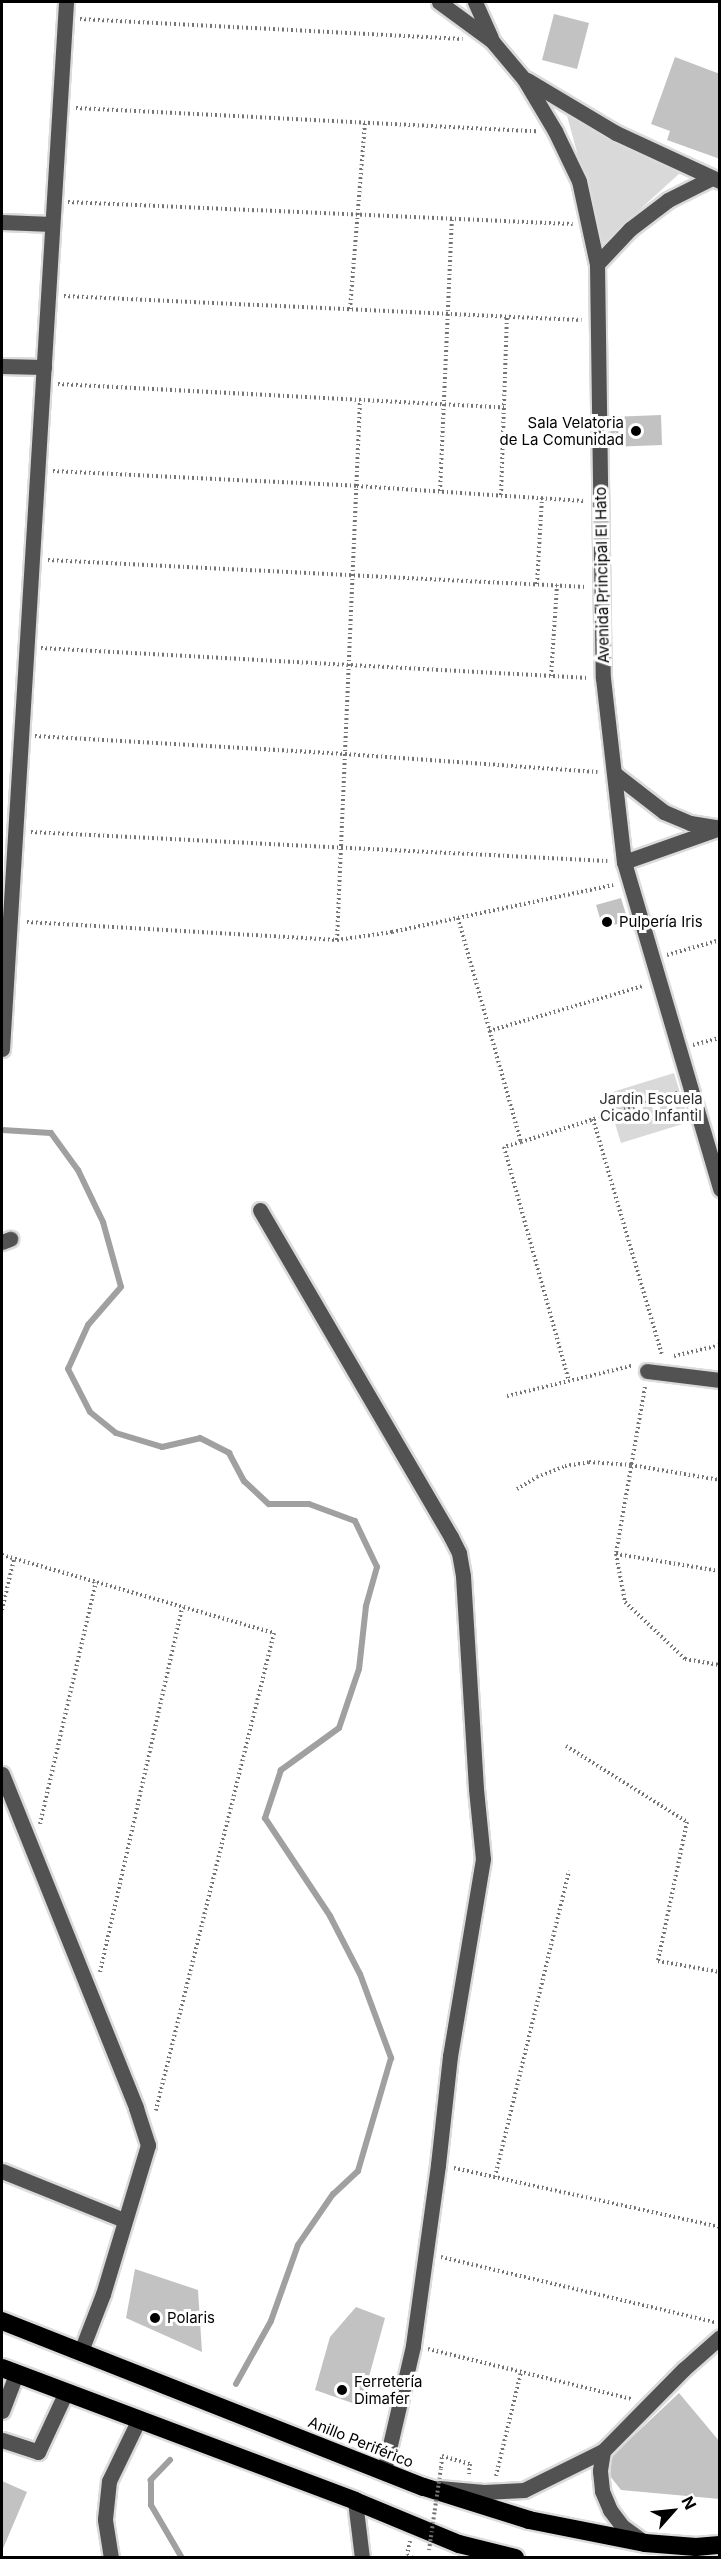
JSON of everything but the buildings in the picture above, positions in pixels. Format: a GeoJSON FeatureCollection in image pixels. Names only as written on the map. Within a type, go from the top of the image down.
{"type":"FeatureCollection","features":[{"type":"Feature","properties":{"kind":"highway","name":"Anillo Periférico"},"geometry":{"type":"LineString","coordinates":[[2,2321],[424,2487],[529,2520],[645,2543],[696,2547],[720,2545]]}},
{"type":"Feature","properties":{"kind":"highway"},"geometry":{"type":"LineString","coordinates":[[9,2372],[355,2501],[459,2544],[515,2558]]}},
{"type":"Feature","properties":{"kind":"street"},"geometry":{"type":"LineString","coordinates":[[2,1049],[66,2]]}},
{"type":"Feature","properties":{"kind":"street","name":"Avenida Principal El Hato"},"geometry":{"type":"LineString","coordinates":[[439,2],[492,41],[524,79],[555,132],[579,181],[597,264],[603,678],[624,862],[720,1189]]}},
{"type":"Feature","properties":{"kind":"street"},"geometry":{"type":"LineString","coordinates":[[475,2],[492,41]]}},
{"type":"Feature","properties":{"kind":"street"},"geometry":{"type":"LineString","coordinates":[[524,79],[616,133],[716,179]]}},
{"type":"Feature","properties":{"kind":"street"},"geometry":{"type":"LineString","coordinates":[[597,264],[630,229],[668,200],[716,179]]}},
{"type":"Feature","properties":{"kind":"street"},"geometry":{"type":"LineString","coordinates":[[2,222],[52,224]]}},
{"type":"Feature","properties":{"kind":"street"},"geometry":{"type":"LineString","coordinates":[[2,366],[44,367]]}},
{"type":"Feature","properties":{"kind":"street"},"geometry":{"type":"LineString","coordinates":[[615,774],[664,812],[690,823],[720,828],[624,862]]}},
{"type":"Feature","properties":{"kind":"street"},"geometry":{"type":"LineString","coordinates":[[260,1210],[459,1553],[463,1576],[476,1789],[483,1858],[450,2056],[438,2165],[413,2346],[384,2471]]}},
{"type":"Feature","properties":{"kind":"street"},"geometry":{"type":"LineString","coordinates":[[648,1367],[720,1380]]}},
{"type":"Feature","properties":{"kind":"street"},"geometry":{"type":"LineString","coordinates":[[2,1774],[148,2145],[103,2294],[81,2351]]}},
{"type":"Feature","properties":{"kind":"street"},"geometry":{"type":"LineString","coordinates":[[2,2171],[124,2220]]}},
{"type":"Feature","properties":{"kind":"street"},"geometry":{"type":"LineString","coordinates":[[424,2487],[508,2493],[537,2486],[603,2451],[720,2337]]}},
{"type":"Feature","properties":{"kind":"street"},"geometry":{"type":"LineString","coordinates":[[2,2411],[9,2372]]}},
{"type":"Feature","properties":{"kind":"street"},"geometry":{"type":"LineString","coordinates":[[2,2440],[38,2452],[65,2394]]}},
{"type":"Feature","properties":{"kind":"street"},"geometry":{"type":"LineString","coordinates":[[111,2558],[105,2519],[109,2481],[138,2421]]}},
{"type":"Feature","properties":{"kind":"street"},"geometry":{"type":"LineString","coordinates":[[603,2451],[600,2471],[602,2491],[610,2510],[622,2526],[645,2543]]}},
{"type":"Feature","properties":{"kind":"street"},"geometry":{"type":"LineString","coordinates":[[355,2501],[362,2558]]}},
{"type":"Feature","properties":{"kind":"path"},"geometry":{"type":"LineString","coordinates":[[65,18],[492,41]]}},
{"type":"Feature","properties":{"kind":"path"},"geometry":{"type":"LineString","coordinates":[[59,108],[555,132]]}},
{"type":"Feature","properties":{"kind":"path"},"geometry":{"type":"LineString","coordinates":[[350,309],[364,122]]}},
{"type":"Feature","properties":{"kind":"path"},"geometry":{"type":"LineString","coordinates":[[54,201],[589,225]]}},
{"type":"Feature","properties":{"kind":"path"},"geometry":{"type":"LineString","coordinates":[[440,491],[452,218]]}},
{"type":"Feature","properties":{"kind":"path"},"geometry":{"type":"LineString","coordinates":[[48,296],[599,321]]}},
{"type":"Feature","properties":{"kind":"path"},"geometry":{"type":"LineString","coordinates":[[501,495],[507,316]]}},
{"type":"Feature","properties":{"kind":"path"},"geometry":{"type":"LineString","coordinates":[[42,384],[504,407]]}},
{"type":"Feature","properties":{"kind":"path"},"geometry":{"type":"LineString","coordinates":[[337,940],[360,400]]}},
{"type":"Feature","properties":{"kind":"path"},"geometry":{"type":"LineString","coordinates":[[37,470],[357,486],[600,502]]}},
{"type":"Feature","properties":{"kind":"path"},"geometry":{"type":"LineString","coordinates":[[537,584],[542,498]]}},
{"type":"Feature","properties":{"kind":"path"},"geometry":{"type":"LineString","coordinates":[[32,559],[602,587]]}},
{"type":"Feature","properties":{"kind":"path"},"geometry":{"type":"LineString","coordinates":[[551,676],[557,585]]}},
{"type":"Feature","properties":{"kind":"path"},"geometry":{"type":"LineString","coordinates":[[26,648],[603,678]]}},
{"type":"Feature","properties":{"kind":"path"},"geometry":{"type":"LineString","coordinates":[[21,735],[345,754],[615,774]]}},
{"type":"Feature","properties":{"kind":"path"},"geometry":{"type":"LineString","coordinates":[[15,831],[624,862]]}},
{"type":"Feature","properties":{"kind":"path"},"geometry":{"type":"LineString","coordinates":[[9,921],[337,940],[458,918],[629,881]]}},
{"type":"Feature","properties":{"kind":"path"},"geometry":{"type":"LineString","coordinates":[[458,918],[522,1142]]}},
{"type":"Feature","properties":{"kind":"path"},"geometry":{"type":"LineString","coordinates":[[652,960],[720,940]]}},
{"type":"Feature","properties":{"kind":"path"},"geometry":{"type":"LineString","coordinates":[[489,1030],[658,982]]}},
{"type":"Feature","properties":{"kind":"path"},"geometry":{"type":"LineString","coordinates":[[678,1050],[720,1038]]}},
{"type":"Feature","properties":{"kind":"path"},"geometry":{"type":"LineString","coordinates":[[569,1381],[504,1147],[690,1089]]}},
{"type":"Feature","properties":{"kind":"path"},"geometry":{"type":"LineString","coordinates":[[593,1119],[663,1359]]}},
{"type":"Feature","properties":{"kind":"path"},"geometry":{"type":"LineString","coordinates":[[507,1396],[569,1381],[648,1367],[663,1359],[720,1346]]}},
{"type":"Feature","properties":{"kind":"path"},"geometry":{"type":"LineString","coordinates":[[648,1367],[616,1554],[625,1602],[685,1659],[720,1665]]}},
{"type":"Feature","properties":{"kind":"path"},"geometry":{"type":"LineString","coordinates":[[517,1489],[537,1477],[565,1466],[589,1462],[720,1480]]}},
{"type":"Feature","properties":{"kind":"path"},"geometry":{"type":"LineString","coordinates":[[616,1554],[720,1571]]}},
{"type":"Feature","properties":{"kind":"path"},"geometry":{"type":"LineString","coordinates":[[2,1555],[274,1633],[148,2145]]}},
{"type":"Feature","properties":{"kind":"path"},"geometry":{"type":"LineString","coordinates":[[2,1610],[14,1559]]}},
{"type":"Feature","properties":{"kind":"path"},"geometry":{"type":"LineString","coordinates":[[34,1854],[96,1582]]}},
{"type":"Feature","properties":{"kind":"path"},"geometry":{"type":"LineString","coordinates":[[93,2002],[182,1607]]}},
{"type":"Feature","properties":{"kind":"path"},"geometry":{"type":"LineString","coordinates":[[566,1746],[687,1822],[658,1961],[720,1972]]}},
{"type":"Feature","properties":{"kind":"path"},"geometry":{"type":"LineString","coordinates":[[495,2177],[569,1871]]}},
{"type":"Feature","properties":{"kind":"path"},"geometry":{"type":"LineString","coordinates":[[438,2165],[720,2228]]}},
{"type":"Feature","properties":{"kind":"path"},"geometry":{"type":"LineString","coordinates":[[426,2254],[720,2323]]}},
{"type":"Feature","properties":{"kind":"path"},"geometry":{"type":"LineString","coordinates":[[413,2346],[650,2403]]}},
{"type":"Feature","properties":{"kind":"path"},"geometry":{"type":"LineString","coordinates":[[492,2493],[521,2372]]}},
{"type":"Feature","properties":{"kind":"path"},"geometry":{"type":"LineString","coordinates":[[429,2550],[442,2456],[470,2464]]}},
{"type":"Feature","properties":{"kind":"path"},"geometry":{"type":"LineString","coordinates":[[407,2555],[413,2558]]}},
{"type":"Feature","properties":{"kind":"green space"},"geometry":{"type":"Polygon","coordinates":[[[566,112],[680,173],[602,244],[566,112]]]}},
{"type":"Feature","properties":{"kind":"green space","name":"Jardin Escuela Cicado Infantil"},"geometry":{"type":"Polygon","coordinates":[[[674,1073],[689,1122],[621,1143],[606,1094],[674,1073]]]}},
{"type":"Feature","properties":{"kind":"waterway"},"geometry":{"type":"LineString","coordinates":[[2,1130],[51,1133],[78,1170],[103,1222],[121,1287],[88,1325],[68,1369],[90,1412],[116,1433],[162,1447],[200,1438],[229,1453],[244,1481],[269,1504],[309,1504],[355,1521],[377,1567],[366,1606],[359,1669],[339,1728],[281,1770],[265,1818],[330,1916],[360,1974],[391,2058],[358,2171],[333,2194],[298,2245],[271,2321],[236,2384]]}},
{"type":"Feature","properties":{"kind":"waterway"},"geometry":{"type":"LineString","coordinates":[[170,2460],[151,2480],[151,2505],[182,2558]]}},
{"type":"Feature","properties":{"kind":"place","name":"Sala Velatoria de La Comunidad"},"geometry":{"type":"Point","coordinates":[636,431]}},
{"type":"Feature","properties":{"kind":"place","name":"Pulpería Iris"},"geometry":{"type":"Point","coordinates":[607,922]}},
{"type":"Feature","properties":{"kind":"place","name":"Polaris"},"geometry":{"type":"Point","coordinates":[155,2318]}},
{"type":"Feature","properties":{"kind":"place","name":"Ferretería Dimafer"},"geometry":{"type":"Point","coordinates":[342,2390]}}]}
